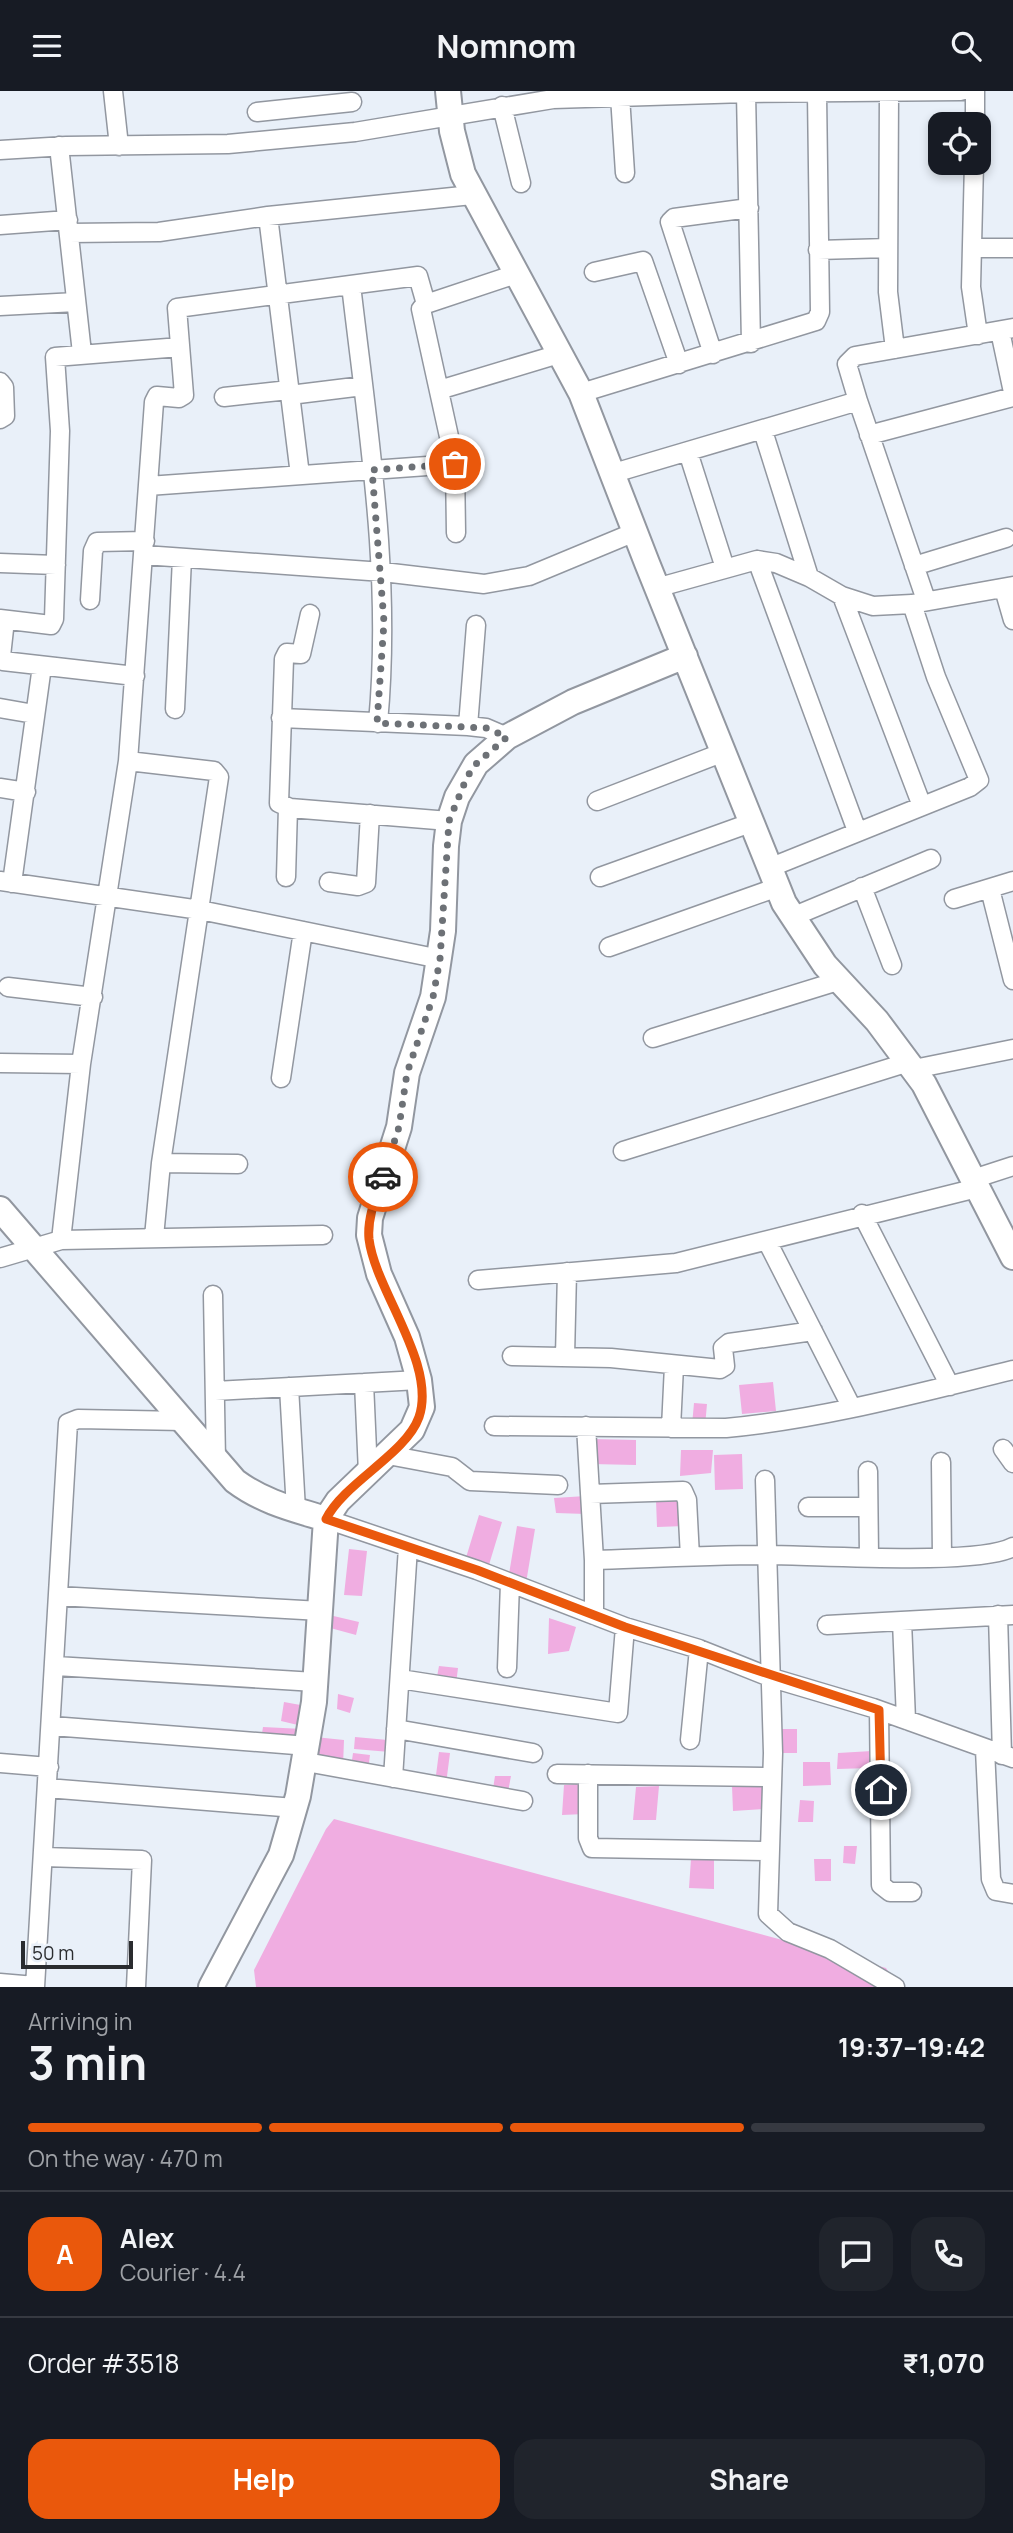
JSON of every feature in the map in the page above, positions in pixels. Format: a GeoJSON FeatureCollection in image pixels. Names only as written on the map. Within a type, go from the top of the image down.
{"type":"FeatureCollection","features":[{"type":"Feature","properties":{"kind":"street"},"geometry":{"type":"LineString","coordinates":[[113,91],[119,146]]}},
{"type":"Feature","properties":{"kind":"street"},"geometry":{"type":"LineString","coordinates":[[0,150],[59,146],[228,144],[355,132],[450,103],[502,106],[553,99],[620,96],[961,91]]}},
{"type":"Feature","properties":{"kind":"street"},"geometry":{"type":"LineString","coordinates":[[975,91],[975,112]]}},
{"type":"Feature","properties":{"kind":"street"},"geometry":{"type":"LineString","coordinates":[[746,93],[751,343]]}},
{"type":"Feature","properties":{"kind":"street"},"geometry":{"type":"LineString","coordinates":[[885,93],[888,292],[895,349]]}},
{"type":"Feature","properties":{"kind":"street"},"geometry":{"type":"LineString","coordinates":[[581,393],[751,343],[810,324],[819,317],[817,94]]}},
{"type":"Feature","properties":{"kind":"street"},"geometry":{"type":"LineString","coordinates":[[620,96],[625,173]]}},
{"type":"Feature","properties":{"kind":"street"},"geometry":{"type":"LineString","coordinates":[[257,112],[351,97],[355,132]]}},
{"type":"Feature","properties":{"kind":"street"},"geometry":{"type":"LineString","coordinates":[[450,103],[457,155],[472,195],[581,393],[656,588],[753,822],[773,878],[792,918],[838,981],[877,1021],[912,1066],[933,1099],[1013,1257]]}},
{"type":"Feature","properties":{"kind":"street"},"geometry":{"type":"LineString","coordinates":[[502,106],[521,183]]}},
{"type":"Feature","properties":{"kind":"street"},"geometry":{"type":"LineString","coordinates":[[59,146],[82,353]]}},
{"type":"Feature","properties":{"kind":"street"},"geometry":{"type":"LineString","coordinates":[[974,175],[971,287],[978,335]]}},
{"type":"Feature","properties":{"kind":"street"},"geometry":{"type":"LineString","coordinates":[[0,225],[159,232],[268,216],[472,195]]}},
{"type":"Feature","properties":{"kind":"street"},"geometry":{"type":"LineString","coordinates":[[713,354],[670,222],[674,218],[748,208]]}},
{"type":"Feature","properties":{"kind":"street"},"geometry":{"type":"LineString","coordinates":[[268,216],[300,475]]}},
{"type":"Feature","properties":{"kind":"street"},"geometry":{"type":"LineString","coordinates":[[818,250],[888,248]]}},
{"type":"Feature","properties":{"kind":"street"},"geometry":{"type":"LineString","coordinates":[[972,249],[1013,248]]}},
{"type":"Feature","properties":{"kind":"street"},"geometry":{"type":"LineString","coordinates":[[593,272],[643,261],[679,364]]}},
{"type":"Feature","properties":{"kind":"street"},"geometry":{"type":"LineString","coordinates":[[456,533],[455,464],[421,313],[426,304],[516,274]]}},
{"type":"Feature","properties":{"kind":"street"},"geometry":{"type":"LineString","coordinates":[[61,1241],[81,1063],[128,761],[154,398],[184,395],[177,311],[179,306],[418,277],[426,304]]}},
{"type":"Feature","properties":{"kind":"street"},"geometry":{"type":"LineString","coordinates":[[351,285],[383,572],[384,647],[377,723]]}},
{"type":"Feature","properties":{"kind":"street"},"geometry":{"type":"LineString","coordinates":[[0,306],[76,302]]}},
{"type":"Feature","properties":{"kind":"street"},"geometry":{"type":"LineString","coordinates":[[609,947],[773,878],[856,831],[970,787],[979,780],[929,659],[914,566],[869,435],[847,369],[849,360],[895,349],[1006,330],[1013,395],[869,435]]}},
{"type":"Feature","properties":{"kind":"street"},"geometry":{"type":"LineString","coordinates":[[135,676],[1,659],[2,620],[51,625],[56,565],[60,431],[55,357],[180,347]]}},
{"type":"Feature","properties":{"kind":"street"},"geometry":{"type":"LineString","coordinates":[[439,390],[559,354]]}},
{"type":"Feature","properties":{"kind":"street"},"geometry":{"type":"LineString","coordinates":[[0,382],[4,387],[5,406],[5,416],[0,419]]}},
{"type":"Feature","properties":{"kind":"street"},"geometry":{"type":"LineString","coordinates":[[223,397],[363,386]]}},
{"type":"Feature","properties":{"kind":"street"},"geometry":{"type":"LineString","coordinates":[[614,473],[858,401]]}},
{"type":"Feature","properties":{"kind":"street"},"geometry":{"type":"LineString","coordinates":[[763,431],[809,577]]}},
{"type":"Feature","properties":{"kind":"street"},"geometry":{"type":"LineString","coordinates":[[688,452],[724,568]]}},
{"type":"Feature","properties":{"kind":"street"},"geometry":{"type":"LineString","coordinates":[[148,486],[455,464]]}},
{"type":"Feature","properties":{"kind":"street"},"geometry":{"type":"LineString","coordinates":[[90,600],[93,551],[97,541],[144,548],[182,558],[383,572],[484,584],[504,583],[529,576],[635,532]]}},
{"type":"Feature","properties":{"kind":"street"},"geometry":{"type":"LineString","coordinates":[[914,566],[1006,538]]}},
{"type":"Feature","properties":{"kind":"street"},"geometry":{"type":"LineString","coordinates":[[175,709],[182,558]]}},
{"type":"Feature","properties":{"kind":"street"},"geometry":{"type":"LineString","coordinates":[[757,560],[856,831]]}},
{"type":"Feature","properties":{"kind":"street"},"geometry":{"type":"LineString","coordinates":[[656,588],[757,560],[776,563],[809,577],[842,596],[873,606],[919,602],[1008,587],[1013,620]]}},
{"type":"Feature","properties":{"kind":"street"},"geometry":{"type":"LineString","coordinates":[[0,563],[56,565]]}},
{"type":"Feature","properties":{"kind":"street"},"geometry":{"type":"LineString","coordinates":[[842,596],[922,806]]}},
{"type":"Feature","properties":{"kind":"street"},"geometry":{"type":"LineString","coordinates":[[310,614],[301,655],[285,655],[277,797],[279,803],[288,807],[449,821]]}},
{"type":"Feature","properties":{"kind":"street"},"geometry":{"type":"LineString","coordinates":[[468,726],[476,625]]}},
{"type":"Feature","properties":{"kind":"street"},"geometry":{"type":"LineString","coordinates":[[211,1987],[281,1855],[295,1808],[307,1754],[316,1682],[326,1519],[338,1501],[388,1455],[418,1420],[422,1407],[419,1380],[399,1313],[371,1252],[369,1235],[370,1218],[399,1127],[407,1073],[433,997],[440,959],[449,821],[467,777],[476,764],[507,737],[573,702],[685,656]]}},
{"type":"Feature","properties":{"kind":"street"},"geometry":{"type":"LineString","coordinates":[[42,666],[26,792],[6,882],[200,910],[440,959]]}},
{"type":"Feature","properties":{"kind":"street"},"geometry":{"type":"LineString","coordinates":[[0,708],[34,714]]}},
{"type":"Feature","properties":{"kind":"street"},"geometry":{"type":"LineString","coordinates":[[281,718],[468,726],[486,728],[507,737]]}},
{"type":"Feature","properties":{"kind":"street"},"geometry":{"type":"LineString","coordinates":[[597,801],[724,752]]}},
{"type":"Feature","properties":{"kind":"street"},"geometry":{"type":"LineString","coordinates":[[128,761],[218,773],[214,829],[161,1163],[154,1237]]}},
{"type":"Feature","properties":{"kind":"street"},"geometry":{"type":"LineString","coordinates":[[0,788],[26,792]]}},
{"type":"Feature","properties":{"kind":"street"},"geometry":{"type":"LineString","coordinates":[[286,877],[288,807]]}},
{"type":"Feature","properties":{"kind":"street"},"geometry":{"type":"LineString","coordinates":[[329,882],[358,886],[366,883],[370,814]]}},
{"type":"Feature","properties":{"kind":"street"},"geometry":{"type":"LineString","coordinates":[[600,877],[753,822]]}},
{"type":"Feature","properties":{"kind":"street"},"geometry":{"type":"LineString","coordinates":[[792,918],[931,859]]}},
{"type":"Feature","properties":{"kind":"street"},"geometry":{"type":"LineString","coordinates":[[954,899],[1013,881]]}},
{"type":"Feature","properties":{"kind":"street"},"geometry":{"type":"LineString","coordinates":[[862,887],[892,965]]}},
{"type":"Feature","properties":{"kind":"street"},"geometry":{"type":"LineString","coordinates":[[990,889],[1013,980]]}},
{"type":"Feature","properties":{"kind":"street"},"geometry":{"type":"LineString","coordinates":[[281,1078],[303,930]]}},
{"type":"Feature","properties":{"kind":"street"},"geometry":{"type":"LineString","coordinates":[[653,1038],[838,981]]}},
{"type":"Feature","properties":{"kind":"street"},"geometry":{"type":"LineString","coordinates":[[8,987],[93,997]]}},
{"type":"Feature","properties":{"kind":"street"},"geometry":{"type":"LineString","coordinates":[[623,1151],[912,1066],[1013,1049]]}},
{"type":"Feature","properties":{"kind":"street"},"geometry":{"type":"LineString","coordinates":[[0,1063],[81,1063]]}},
{"type":"Feature","properties":{"kind":"street"},"geometry":{"type":"LineString","coordinates":[[161,1163],[238,1164]]}},
{"type":"Feature","properties":{"kind":"street"},"geometry":{"type":"LineString","coordinates":[[478,1280],[676,1263],[975,1184],[1013,1166]]}},
{"type":"Feature","properties":{"kind":"street"},"geometry":{"type":"LineString","coordinates":[[0,1209],[216,1461],[253,1494],[510,1583],[625,1627],[699,1649],[772,1678],[879,1710],[1000,1754]]}},
{"type":"Feature","properties":{"kind":"street"},"geometry":{"type":"LineString","coordinates":[[862,1215],[950,1386]]}},
{"type":"Feature","properties":{"kind":"street"},"geometry":{"type":"LineString","coordinates":[[0,1258],[61,1241],[323,1235]]}},
{"type":"Feature","properties":{"kind":"street"},"geometry":{"type":"LineString","coordinates":[[767,1241],[852,1408]]}},
{"type":"Feature","properties":{"kind":"street"},"geometry":{"type":"LineString","coordinates":[[565,1356],[567,1272]]}},
{"type":"Feature","properties":{"kind":"street"},"geometry":{"type":"LineString","coordinates":[[213,1295],[216,1461]]}},
{"type":"Feature","properties":{"kind":"street"},"geometry":{"type":"LineString","coordinates":[[512,1356],[611,1358],[720,1369],[724,1366],[723,1347],[729,1343],[813,1331]]}},
{"type":"Feature","properties":{"kind":"street"},"geometry":{"type":"LineString","coordinates":[[671,1428],[674,1366]]}},
{"type":"Feature","properties":{"kind":"street"},"geometry":{"type":"LineString","coordinates":[[494,1426],[726,1429],[763,1425],[852,1408],[1013,1370]]}},
{"type":"Feature","properties":{"kind":"street"},"geometry":{"type":"LineString","coordinates":[[215,1391],[419,1380]]}},
{"type":"Feature","properties":{"kind":"street"},"geometry":{"type":"LineString","coordinates":[[364,1383],[368,1473]]}},
{"type":"Feature","properties":{"kind":"street"},"geometry":{"type":"LineString","coordinates":[[289,1387],[296,1510]]}},
{"type":"Feature","properties":{"kind":"street"},"geometry":{"type":"LineString","coordinates":[[0,1983],[35,1986],[68,1423],[78,1419],[183,1422]]}},
{"type":"Feature","properties":{"kind":"street"},"geometry":{"type":"LineString","coordinates":[[586,1426],[594,1560],[594,1615]]}},
{"type":"Feature","properties":{"kind":"street"},"geometry":{"type":"LineString","coordinates":[[388,1455],[452,1467],[470,1481],[558,1485]]}},
{"type":"Feature","properties":{"kind":"street"},"geometry":{"type":"LineString","coordinates":[[941,1462],[942,1557]]}},
{"type":"Feature","properties":{"kind":"street"},"geometry":{"type":"LineString","coordinates":[[868,1471],[869,1556]]}},
{"type":"Feature","properties":{"kind":"street"},"geometry":{"type":"LineString","coordinates":[[765,1480],[773,1753],[770,1777],[768,1914],[771,1920],[801,1939],[830,1949],[895,1987]]}},
{"type":"Feature","properties":{"kind":"street"},"geometry":{"type":"LineString","coordinates":[[590,1494],[683,1491],[687,1500],[690,1557]]}},
{"type":"Feature","properties":{"kind":"street"},"geometry":{"type":"LineString","coordinates":[[808,1507],[868,1507]]}},
{"type":"Feature","properties":{"kind":"street"},"geometry":{"type":"LineString","coordinates":[[393,1778],[408,1547]]}},
{"type":"Feature","properties":{"kind":"street"},"geometry":{"type":"LineString","coordinates":[[594,1560],[766,1555],[942,1557],[995,1554],[1013,1547]]}},
{"type":"Feature","properties":{"kind":"street"},"geometry":{"type":"LineString","coordinates":[[507,1668],[510,1583]]}},
{"type":"Feature","properties":{"kind":"street"},"geometry":{"type":"LineString","coordinates":[[58,1596],[321,1611]]}},
{"type":"Feature","properties":{"kind":"street"},"geometry":{"type":"LineString","coordinates":[[827,1625],[1006,1615],[1007,1730],[1000,1754],[991,1879],[996,1891],[1013,1894]]}},
{"type":"Feature","properties":{"kind":"street"},"geometry":{"type":"LineString","coordinates":[[902,1621],[906,1720]]}},
{"type":"Feature","properties":{"kind":"street"},"geometry":{"type":"LineString","coordinates":[[400,1679],[618,1713],[625,1627]]}},
{"type":"Feature","properties":{"kind":"street"},"geometry":{"type":"LineString","coordinates":[[690,1740],[699,1649]]}},
{"type":"Feature","properties":{"kind":"street"},"geometry":{"type":"LineString","coordinates":[[55,1665],[316,1682]]}},
{"type":"Feature","properties":{"kind":"street"},"geometry":{"type":"LineString","coordinates":[[879,1710],[881,1885],[890,1892],[912,1892]]}},
{"type":"Feature","properties":{"kind":"street"},"geometry":{"type":"LineString","coordinates":[[52,1726],[307,1754],[393,1778],[523,1801]]}},
{"type":"Feature","properties":{"kind":"street"},"geometry":{"type":"LineString","coordinates":[[396,1729],[533,1753]]}},
{"type":"Feature","properties":{"kind":"street"},"geometry":{"type":"LineString","coordinates":[[0,1763],[49,1767]]}},
{"type":"Feature","properties":{"kind":"street"},"geometry":{"type":"LineString","coordinates":[[558,1774],[770,1777]]}},
{"type":"Feature","properties":{"kind":"street"},"geometry":{"type":"LineString","coordinates":[[588,1774],[588,1838],[592,1848],[769,1851]]}},
{"type":"Feature","properties":{"kind":"street"},"geometry":{"type":"LineString","coordinates":[[47,1788],[295,1808]]}},
{"type":"Feature","properties":{"kind":"street"},"geometry":{"type":"LineString","coordinates":[[44,1857],[142,1860],[136,1987]]}},
{"type":"Feature","properties":{"kind":"building"},"geometry":{"type":"Polygon","coordinates":[[[773,1382],[776,1411],[742,1414],[739,1385],[773,1382]]]}},
{"type":"Feature","properties":{"kind":"building"},"geometry":{"type":"Polygon","coordinates":[[[694,1403],[707,1404],[705,1426],[692,1425],[694,1403]]]}},
{"type":"Feature","properties":{"kind":"building"},"geometry":{"type":"Polygon","coordinates":[[[591,1439],[636,1440],[636,1465],[591,1464],[591,1439]]]}},
{"type":"Feature","properties":{"kind":"building"},"geometry":{"type":"Polygon","coordinates":[[[681,1450],[713,1450],[711,1473],[680,1476],[681,1450]]]}},
{"type":"Feature","properties":{"kind":"building"},"geometry":{"type":"Polygon","coordinates":[[[742,1454],[743,1489],[715,1490],[714,1455],[742,1454]]]}},
{"type":"Feature","properties":{"kind":"building"},"geometry":{"type":"Polygon","coordinates":[[[586,1496],[586,1514],[556,1513],[554,1498],[586,1496]]]}},
{"type":"Feature","properties":{"kind":"building"},"geometry":{"type":"Polygon","coordinates":[[[683,1499],[685,1526],[657,1527],[656,1500],[683,1499]]]}},
{"type":"Feature","properties":{"kind":"building"},"geometry":{"type":"Polygon","coordinates":[[[479,1515],[502,1522],[488,1568],[465,1561],[479,1515]]]}},
{"type":"Feature","properties":{"kind":"building"},"geometry":{"type":"Polygon","coordinates":[[[517,1526],[535,1529],[526,1583],[508,1580],[517,1526]]]}},
{"type":"Feature","properties":{"kind":"building"},"geometry":{"type":"Polygon","coordinates":[[[349,1549],[367,1551],[362,1596],[344,1595],[349,1549]]]}},
{"type":"Feature","properties":{"kind":"building"},"geometry":{"type":"Polygon","coordinates":[[[325,1614],[359,1622],[356,1635],[323,1626],[325,1614]]]}},
{"type":"Feature","properties":{"kind":"building"},"geometry":{"type":"Polygon","coordinates":[[[549,1618],[576,1627],[569,1651],[548,1654],[549,1618]]]}},
{"type":"Feature","properties":{"kind":"building"},"geometry":{"type":"Polygon","coordinates":[[[439,1666],[458,1668],[456,1684],[436,1682],[439,1666]]]}},
{"type":"Feature","properties":{"kind":"building"},"geometry":{"type":"Polygon","coordinates":[[[338,1694],[354,1698],[350,1713],[337,1709],[338,1694]]]}},
{"type":"Feature","properties":{"kind":"building"},"geometry":{"type":"Polygon","coordinates":[[[284,1702],[306,1706],[302,1726],[281,1721],[284,1702]]]}},
{"type":"Feature","properties":{"kind":"building"},"geometry":{"type":"Polygon","coordinates":[[[263,1727],[303,1729],[301,1745],[261,1740],[263,1727]]]}},
{"type":"Feature","properties":{"kind":"building"},"geometry":{"type":"Polygon","coordinates":[[[773,1729],[797,1729],[797,1753],[773,1753],[773,1729]]]}},
{"type":"Feature","properties":{"kind":"building"},"geometry":{"type":"Polygon","coordinates":[[[315,1737],[344,1740],[343,1766],[309,1759],[315,1737]]]}},
{"type":"Feature","properties":{"kind":"building"},"geometry":{"type":"Polygon","coordinates":[[[355,1737],[388,1740],[390,1752],[354,1749],[355,1737]]]}},
{"type":"Feature","properties":{"kind":"building"},"geometry":{"type":"Polygon","coordinates":[[[872,1751],[871,1768],[837,1769],[838,1753],[872,1751]]]}},
{"type":"Feature","properties":{"kind":"building"},"geometry":{"type":"Polygon","coordinates":[[[439,1752],[450,1753],[446,1784],[435,1783],[439,1752]]]}},
{"type":"Feature","properties":{"kind":"building"},"geometry":{"type":"Polygon","coordinates":[[[353,1753],[370,1755],[368,1770],[351,1767],[353,1753]]]}},
{"type":"Feature","properties":{"kind":"building"},"geometry":{"type":"Polygon","coordinates":[[[803,1762],[830,1762],[831,1785],[803,1786],[803,1762]]]}},
{"type":"Feature","properties":{"kind":"building"},"geometry":{"type":"Polygon","coordinates":[[[495,1776],[511,1776],[507,1797],[492,1795],[495,1776]]]}},
{"type":"Feature","properties":{"kind":"building"},"geometry":{"type":"Polygon","coordinates":[[[584,1784],[585,1814],[562,1815],[564,1785],[584,1784]]]}},
{"type":"Feature","properties":{"kind":"building"},"geometry":{"type":"Polygon","coordinates":[[[766,1785],[765,1809],[733,1811],[732,1786],[766,1785]]]}},
{"type":"Feature","properties":{"kind":"building"},"geometry":{"type":"Polygon","coordinates":[[[659,1786],[656,1820],[633,1820],[636,1787],[659,1786]]]}},
{"type":"Feature","properties":{"kind":"building"},"geometry":{"type":"Polygon","coordinates":[[[800,1800],[814,1801],[813,1822],[798,1822],[800,1800]]]}},
{"type":"Feature","properties":{"kind":"building"},"geometry":{"type":"Polygon","coordinates":[[[334,1819],[886,1968],[898,1987],[256,1987],[254,1970],[326,1829],[334,1819]]]}},
{"type":"Feature","properties":{"kind":"building"},"geometry":{"type":"Polygon","coordinates":[[[844,1846],[857,1846],[855,1864],[843,1863],[844,1846]]]}},
{"type":"Feature","properties":{"kind":"building"},"geometry":{"type":"Polygon","coordinates":[[[714,1858],[714,1889],[689,1888],[691,1859],[714,1858]]]}},
{"type":"Feature","properties":{"kind":"building"},"geometry":{"type":"Polygon","coordinates":[[[814,1859],[831,1859],[831,1881],[815,1881],[814,1859]]]}},
{"type":"Feature","properties":{"kind":"way so far"},"geometry":{"type":"LineString","coordinates":[[383,1177],[399,1127],[407,1073],[433,997],[443,931],[449,821],[467,777],[490,750],[507,737],[486,728],[468,726],[377,723],[383,670],[384,622],[383,572],[372,470],[455,464]]}},
{"type":"Feature","properties":{"kind":"route"},"geometry":{"type":"LineString","coordinates":[[383,1177],[370,1218],[371,1252],[407,1337],[422,1393],[422,1407],[412,1430],[338,1501],[326,1519],[477,1570],[625,1627],[699,1649],[772,1678],[879,1710],[881,1790]]}}]}
